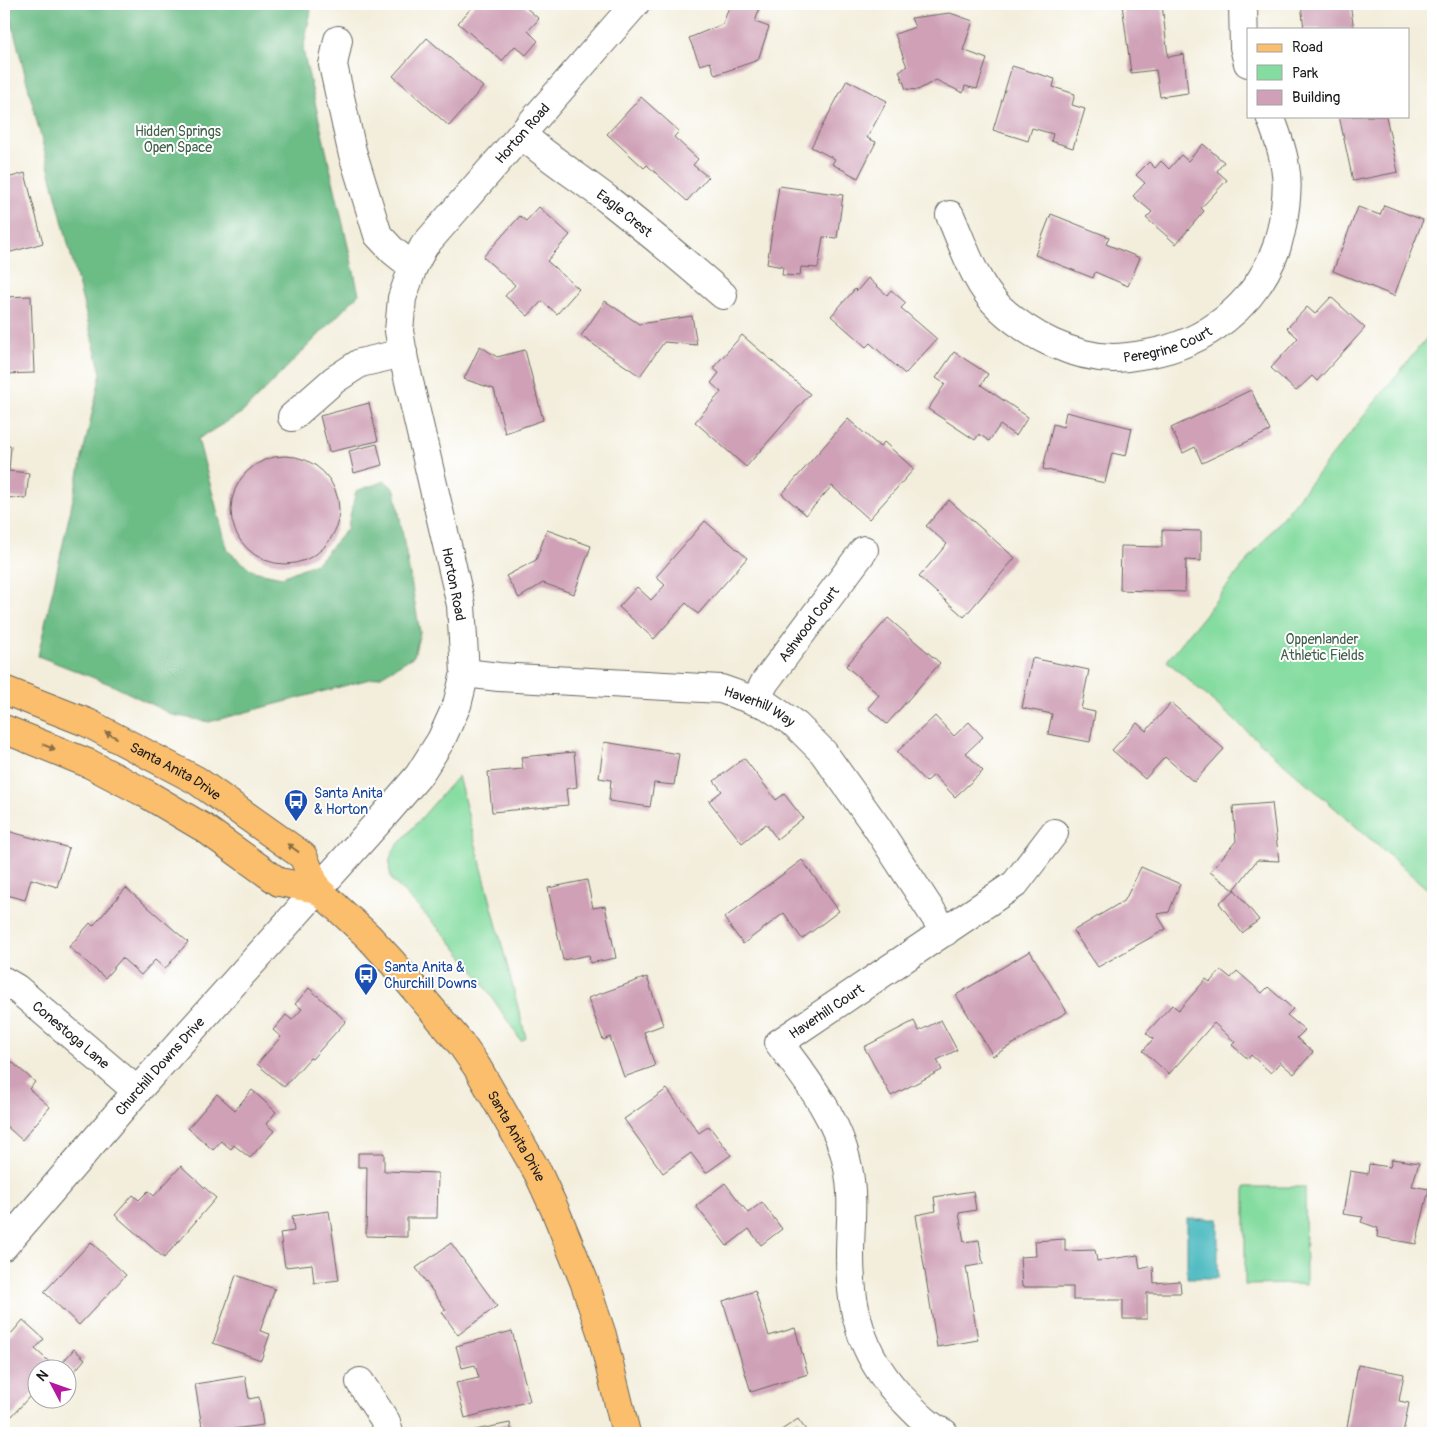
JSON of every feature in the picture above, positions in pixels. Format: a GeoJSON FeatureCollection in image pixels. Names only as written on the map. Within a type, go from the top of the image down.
{"type":"FeatureCollection","features":[{"type":"Feature","properties":{"kind":"main road","name":"Santa Anita Drive"},"geometry":{"type":"LineString","coordinates":[[4,690],[88,723],[196,780],[304,856],[317,889],[368,936],[461,1044],[538,1173],[584,1281],[602,1335],[626,1433]]}},
{"type":"Feature","properties":{"kind":"main road"},"geometry":{"type":"LineString","coordinates":[[4,729],[90,764],[145,793],[204,828],[278,882],[317,889]]}},
{"type":"Feature","properties":{"kind":"street","name":"Horton Road"},"geometry":{"type":"LineString","coordinates":[[317,889],[419,775],[442,740],[457,705],[465,673],[461,605],[402,352],[399,331],[402,298],[413,267],[424,246],[635,4]]}},
{"type":"Feature","properties":{"kind":"street"},"geometry":{"type":"LineString","coordinates":[[1243,4],[1244,47],[1247,59]]}},
{"type":"Feature","properties":{"kind":"street"},"geometry":{"type":"LineString","coordinates":[[338,40],[333,65],[352,151],[378,235],[393,251],[413,267]]}},
{"type":"Feature","properties":{"kind":"street","name":"Peregrine Court"},"geometry":{"type":"LineString","coordinates":[[950,215],[978,280],[999,307],[1027,330],[1063,348],[1089,355],[1112,358],[1162,352],[1206,334],[1247,300],[1263,276],[1276,249],[1283,221],[1286,169],[1271,118]]}},
{"type":"Feature","properties":{"kind":"street","name":"Eagle Crest"},"geometry":{"type":"LineString","coordinates":[[522,135],[546,155],[609,200],[723,295]]}},
{"type":"Feature","properties":{"kind":"street"},"geometry":{"type":"LineString","coordinates":[[292,417],[334,380],[360,363],[402,352]]}},
{"type":"Feature","properties":{"kind":"street","name":"Ashwood Court"},"geometry":{"type":"LineString","coordinates":[[755,701],[765,682],[864,550]]}},
{"type":"Feature","properties":{"kind":"street","name":"Haverhill Way"},"geometry":{"type":"LineString","coordinates":[[465,673],[721,689],[766,706],[796,725],[823,752],[876,826],[945,932]]}},
{"type":"Feature","properties":{"kind":"street","name":"Haverhill Court"},"geometry":{"type":"LineString","coordinates":[[944,1433],[937,1430],[915,1412],[886,1380],[869,1354],[858,1325],[851,1288],[852,1210],[849,1169],[840,1139],[828,1112],[802,1073],[779,1044],[1015,884],[1054,833]]}},
{"type":"Feature","properties":{"kind":"street","name":"Churchill Downs Drive"},"geometry":{"type":"LineString","coordinates":[[4,1246],[317,889]]}},
{"type":"Feature","properties":{"kind":"street","name":"Conestoga Lane"},"geometry":{"type":"LineString","coordinates":[[4,981],[16,988],[138,1091]]}},
{"type":"Feature","properties":{"kind":"street"},"geometry":{"type":"LineString","coordinates":[[360,1382],[386,1422],[389,1433]]}},
{"type":"Feature","properties":{"kind":"green space","name":"Hidden Springs Open Space"},"geometry":{"type":"Polygon","coordinates":[[[7,4],[309,4],[311,11],[303,50],[359,294],[243,412],[198,439],[228,551],[253,571],[282,577],[318,562],[347,529],[356,491],[385,481],[395,490],[420,632],[414,656],[381,676],[209,722],[173,715],[112,685],[38,656],[101,373],[7,4]]]}},
{"type":"Feature","properties":{"kind":"green space","name":"Oppenlander Athletic Fields"},"geometry":{"type":"Polygon","coordinates":[[[1433,330],[1433,894],[1167,661],[1433,330]]]}},
{"type":"Feature","properties":{"kind":"green space"},"geometry":{"type":"Polygon","coordinates":[[[458,776],[526,1038],[521,1041],[478,976],[447,937],[392,880],[389,867],[395,848],[458,776]]]}},
{"type":"Feature","properties":{"kind":"green space"},"geometry":{"type":"Polygon","coordinates":[[[1245,1187],[1305,1187],[1306,1284],[1245,1285],[1245,1187]]]}},
{"type":"Feature","properties":{"kind":"water"},"geometry":{"type":"Polygon","coordinates":[[[1187,1219],[1218,1219],[1218,1278],[1187,1278],[1187,1219]]]}},
{"type":"Feature","properties":{"kind":"building"},"geometry":{"type":"Polygon","coordinates":[[[475,4],[522,4],[539,19],[528,31],[538,41],[526,55],[515,46],[502,61],[458,23],[475,4]]]}},
{"type":"Feature","properties":{"kind":"building"},"geometry":{"type":"Polygon","coordinates":[[[730,4],[761,4],[755,22],[769,27],[758,60],[715,75],[710,62],[700,65],[689,38],[723,24],[730,4]]]}},
{"type":"Feature","properties":{"kind":"building"},"geometry":{"type":"Polygon","coordinates":[[[1122,4],[1162,4],[1168,57],[1184,54],[1188,93],[1160,97],[1156,70],[1131,73],[1122,4]]]}},
{"type":"Feature","properties":{"kind":"building"},"geometry":{"type":"Polygon","coordinates":[[[1301,4],[1350,4],[1354,28],[1304,28],[1301,4]]]}},
{"type":"Feature","properties":{"kind":"building"},"geometry":{"type":"Polygon","coordinates":[[[950,13],[973,21],[963,50],[987,59],[977,89],[965,86],[963,93],[936,80],[918,90],[906,89],[899,71],[907,67],[895,34],[915,27],[911,18],[950,13]]]}},
{"type":"Feature","properties":{"kind":"building"},"geometry":{"type":"Polygon","coordinates":[[[427,38],[483,87],[449,126],[393,76],[427,38]]]}},
{"type":"Feature","properties":{"kind":"building"},"geometry":{"type":"Polygon","coordinates":[[[1012,66],[1055,79],[1053,87],[1075,94],[1072,105],[1085,109],[1073,148],[1051,141],[1053,134],[1032,128],[1028,141],[993,130],[1012,66]]]}},
{"type":"Feature","properties":{"kind":"building"},"geometry":{"type":"Polygon","coordinates":[[[847,80],[887,101],[867,138],[876,142],[858,178],[832,164],[835,159],[811,147],[847,80]]]}},
{"type":"Feature","properties":{"kind":"building"},"geometry":{"type":"Polygon","coordinates":[[[641,97],[679,131],[674,137],[698,159],[693,165],[708,177],[687,201],[647,165],[644,168],[607,134],[641,97]]]}},
{"type":"Feature","properties":{"kind":"building"},"geometry":{"type":"Polygon","coordinates":[[[1339,118],[1386,118],[1398,172],[1353,181],[1339,118]]]}},
{"type":"Feature","properties":{"kind":"building"},"geometry":{"type":"Polygon","coordinates":[[[1203,144],[1224,162],[1217,171],[1227,180],[1201,208],[1204,211],[1176,244],[1146,218],[1152,212],[1133,196],[1145,183],[1136,175],[1149,162],[1155,168],[1161,161],[1169,169],[1181,155],[1188,161],[1203,144]]]}},
{"type":"Feature","properties":{"kind":"building"},"geometry":{"type":"Polygon","coordinates":[[[25,173],[43,243],[4,254],[4,179],[25,173]]]}},
{"type":"Feature","properties":{"kind":"building"},"geometry":{"type":"Polygon","coordinates":[[[779,186],[843,195],[837,238],[823,237],[818,268],[801,267],[800,276],[782,275],[783,267],[767,264],[779,186]]]}},
{"type":"Feature","properties":{"kind":"building"},"geometry":{"type":"Polygon","coordinates":[[[1384,205],[1423,220],[1394,296],[1333,271],[1358,207],[1380,215],[1384,205]]]}},
{"type":"Feature","properties":{"kind":"building"},"geometry":{"type":"Polygon","coordinates":[[[539,207],[570,235],[547,261],[579,289],[557,314],[542,301],[528,316],[505,296],[515,285],[483,257],[520,216],[526,221],[539,207]]]}},
{"type":"Feature","properties":{"kind":"building"},"geometry":{"type":"Polygon","coordinates":[[[1051,214],[1109,237],[1106,244],[1140,258],[1128,286],[1095,272],[1093,278],[1035,255],[1051,214]]]}},
{"type":"Feature","properties":{"kind":"building"},"geometry":{"type":"Polygon","coordinates":[[[868,278],[887,295],[891,290],[906,303],[901,308],[937,339],[905,374],[870,343],[866,347],[831,316],[855,289],[857,291],[868,278]]]}},
{"type":"Feature","properties":{"kind":"building"},"geometry":{"type":"Polygon","coordinates":[[[31,296],[34,373],[4,374],[4,297],[31,296]]]}},
{"type":"Feature","properties":{"kind":"building"},"geometry":{"type":"Polygon","coordinates":[[[1331,297],[1365,328],[1317,381],[1312,376],[1296,391],[1271,368],[1298,338],[1287,328],[1307,307],[1315,314],[1331,297]]]}},
{"type":"Feature","properties":{"kind":"building"},"geometry":{"type":"Polygon","coordinates":[[[605,301],[639,324],[692,316],[697,345],[664,342],[640,376],[581,336],[605,301]]]}},
{"type":"Feature","properties":{"kind":"building"},"geometry":{"type":"Polygon","coordinates":[[[742,335],[810,394],[746,467],[695,422],[721,392],[711,383],[719,373],[713,368],[742,335]]]}},
{"type":"Feature","properties":{"kind":"building"},"geometry":{"type":"Polygon","coordinates":[[[480,346],[497,357],[525,350],[543,420],[505,433],[494,389],[464,379],[480,346]]]}},
{"type":"Feature","properties":{"kind":"building"},"geometry":{"type":"Polygon","coordinates":[[[954,352],[988,374],[981,385],[1028,417],[1016,436],[1000,425],[989,441],[979,434],[975,440],[928,409],[945,384],[936,378],[954,352]]]}},
{"type":"Feature","properties":{"kind":"building"},"geometry":{"type":"Polygon","coordinates":[[[1251,390],[1270,431],[1202,463],[1195,447],[1183,453],[1171,428],[1251,390]]]}},
{"type":"Feature","properties":{"kind":"building"},"geometry":{"type":"Polygon","coordinates":[[[369,403],[378,441],[329,452],[320,416],[369,403]]]}},
{"type":"Feature","properties":{"kind":"building"},"geometry":{"type":"Polygon","coordinates":[[[1066,412],[1132,428],[1126,456],[1112,453],[1105,483],[1043,469],[1053,424],[1063,427],[1066,412]]]}},
{"type":"Feature","properties":{"kind":"building"},"geometry":{"type":"Polygon","coordinates":[[[848,419],[880,447],[884,442],[914,469],[869,519],[832,486],[806,515],[782,494],[848,419]]]}},
{"type":"Feature","properties":{"kind":"building"},"geometry":{"type":"Polygon","coordinates":[[[377,444],[382,465],[354,473],[349,451],[377,444]]]}},
{"type":"Feature","properties":{"kind":"building"},"geometry":{"type":"Polygon","coordinates":[[[4,446],[11,446],[9,471],[29,473],[26,499],[4,497],[4,446]]]}},
{"type":"Feature","properties":{"kind":"building"},"geometry":{"type":"Polygon","coordinates":[[[285,456],[306,460],[323,472],[335,489],[339,510],[335,531],[323,548],[306,560],[285,564],[264,560],[247,548],[235,531],[231,510],[235,489],[247,472],[264,460],[285,456]]]}},
{"type":"Feature","properties":{"kind":"building"},"geometry":{"type":"Polygon","coordinates":[[[949,500],[1015,558],[964,617],[919,577],[947,544],[926,526],[949,500]]]}},
{"type":"Feature","properties":{"kind":"building"},"geometry":{"type":"Polygon","coordinates":[[[705,521],[747,558],[698,614],[686,603],[654,639],[619,607],[637,587],[651,600],[665,585],[656,577],[705,521]]]}},
{"type":"Feature","properties":{"kind":"building"},"geometry":{"type":"Polygon","coordinates":[[[547,530],[591,546],[574,594],[543,583],[519,598],[506,576],[536,560],[547,530]]]}},
{"type":"Feature","properties":{"kind":"building"},"geometry":{"type":"Polygon","coordinates":[[[1162,530],[1201,531],[1201,561],[1186,560],[1185,592],[1120,590],[1121,546],[1162,547],[1162,530]]]}},
{"type":"Feature","properties":{"kind":"building"},"geometry":{"type":"Polygon","coordinates":[[[888,618],[940,663],[887,724],[868,708],[879,695],[846,666],[888,618]]]}},
{"type":"Feature","properties":{"kind":"building"},"geometry":{"type":"Polygon","coordinates":[[[1032,658],[1089,670],[1081,709],[1095,712],[1090,742],[1048,734],[1052,714],[1022,708],[1032,658]]]}},
{"type":"Feature","properties":{"kind":"building"},"geometry":{"type":"Polygon","coordinates":[[[1171,703],[1224,749],[1194,782],[1165,757],[1145,779],[1112,750],[1137,723],[1146,731],[1171,703]]]}},
{"type":"Feature","properties":{"kind":"building"},"geometry":{"type":"Polygon","coordinates":[[[935,716],[954,736],[969,722],[983,737],[966,753],[983,771],[955,797],[934,775],[926,782],[897,752],[935,716]]]}},
{"type":"Feature","properties":{"kind":"building"},"geometry":{"type":"Polygon","coordinates":[[[604,742],[679,754],[674,785],[654,783],[650,807],[609,801],[611,780],[599,778],[604,742]]]}},
{"type":"Feature","properties":{"kind":"building"},"geometry":{"type":"Polygon","coordinates":[[[574,752],[577,787],[566,789],[568,805],[492,812],[488,772],[523,769],[521,757],[574,752]]]}},
{"type":"Feature","properties":{"kind":"building"},"geometry":{"type":"Polygon","coordinates":[[[744,758],[776,800],[784,794],[803,818],[777,839],[766,824],[742,843],[709,801],[722,791],[714,781],[744,758]]]}},
{"type":"Feature","properties":{"kind":"building"},"geometry":{"type":"Polygon","coordinates":[[[1272,803],[1279,861],[1257,860],[1234,890],[1210,872],[1236,841],[1233,806],[1272,803]]]}},
{"type":"Feature","properties":{"kind":"building"},"geometry":{"type":"Polygon","coordinates":[[[4,830],[69,848],[57,887],[31,879],[25,900],[4,894],[4,864],[8,852],[4,851],[4,830]]]}},
{"type":"Feature","properties":{"kind":"building"},"geometry":{"type":"Polygon","coordinates":[[[802,860],[839,911],[802,939],[784,913],[743,944],[724,918],[802,860]]]}},
{"type":"Feature","properties":{"kind":"building"},"geometry":{"type":"Polygon","coordinates":[[[1141,867],[1180,884],[1169,912],[1157,914],[1166,929],[1098,967],[1073,931],[1125,900],[1141,867]]]}},
{"type":"Feature","properties":{"kind":"building"},"geometry":{"type":"Polygon","coordinates":[[[587,880],[593,908],[605,906],[616,958],[590,963],[589,955],[563,960],[548,888],[587,880]]]}},
{"type":"Feature","properties":{"kind":"building"},"geometry":{"type":"Polygon","coordinates":[[[126,888],[188,942],[165,969],[155,960],[141,975],[122,958],[105,978],[69,947],[90,923],[93,926],[126,888]]]}},
{"type":"Feature","properties":{"kind":"building"},"geometry":{"type":"Polygon","coordinates":[[[1235,890],[1259,920],[1242,933],[1219,903],[1235,890]]]}},
{"type":"Feature","properties":{"kind":"building"},"geometry":{"type":"Polygon","coordinates":[[[1030,951],[1067,1012],[993,1056],[956,995],[1030,951]]]}},
{"type":"Feature","properties":{"kind":"building"},"geometry":{"type":"Polygon","coordinates":[[[1221,970],[1231,978],[1237,971],[1262,993],[1268,987],[1293,1009],[1287,1015],[1305,1030],[1297,1038],[1313,1052],[1294,1074],[1280,1062],[1271,1073],[1251,1055],[1248,1059],[1232,1045],[1235,1042],[1214,1023],[1169,1074],[1143,1051],[1153,1039],[1146,1033],[1172,1005],[1179,1010],[1206,979],[1210,982],[1221,970]]]}},
{"type":"Feature","properties":{"kind":"building"},"geometry":{"type":"Polygon","coordinates":[[[647,977],[663,1025],[644,1032],[655,1066],[624,1077],[610,1037],[603,1040],[588,998],[647,977]]]}},
{"type":"Feature","properties":{"kind":"building"},"geometry":{"type":"Polygon","coordinates":[[[309,988],[346,1021],[284,1087],[257,1064],[281,1037],[273,1030],[286,1015],[292,1020],[302,1009],[295,1004],[309,988]]]}},
{"type":"Feature","properties":{"kind":"building"},"geometry":{"type":"Polygon","coordinates":[[[941,1020],[957,1050],[937,1060],[942,1070],[891,1096],[864,1047],[914,1021],[919,1031],[941,1020]]]}},
{"type":"Feature","properties":{"kind":"building"},"geometry":{"type":"Polygon","coordinates":[[[4,1055],[35,1082],[29,1089],[50,1107],[22,1140],[4,1124],[4,1055]]]}},
{"type":"Feature","properties":{"kind":"building"},"geometry":{"type":"Polygon","coordinates":[[[667,1089],[699,1133],[709,1126],[731,1155],[706,1173],[691,1153],[663,1173],[624,1119],[667,1089]]]}},
{"type":"Feature","properties":{"kind":"building"},"geometry":{"type":"Polygon","coordinates":[[[252,1090],[276,1112],[266,1124],[274,1131],[250,1158],[234,1145],[231,1149],[221,1141],[213,1150],[188,1128],[217,1094],[235,1110],[252,1090]]]}},
{"type":"Feature","properties":{"kind":"building"},"geometry":{"type":"Polygon","coordinates":[[[358,1153],[384,1153],[384,1171],[438,1173],[437,1218],[407,1218],[407,1237],[366,1236],[367,1167],[358,1167],[358,1153]]]}},
{"type":"Feature","properties":{"kind":"building"},"geometry":{"type":"Polygon","coordinates":[[[1392,1159],[1419,1163],[1412,1186],[1429,1189],[1416,1244],[1377,1237],[1378,1228],[1361,1222],[1363,1217],[1343,1214],[1350,1171],[1368,1174],[1369,1164],[1390,1167],[1392,1159]]]}},
{"type":"Feature","properties":{"kind":"building"},"geometry":{"type":"Polygon","coordinates":[[[181,1166],[216,1198],[164,1258],[115,1215],[133,1195],[139,1200],[148,1191],[154,1196],[181,1166]]]}},
{"type":"Feature","properties":{"kind":"building"},"geometry":{"type":"Polygon","coordinates":[[[725,1183],[748,1213],[762,1202],[782,1229],[761,1245],[749,1229],[727,1246],[696,1206],[725,1183]]]}},
{"type":"Feature","properties":{"kind":"building"},"geometry":{"type":"Polygon","coordinates":[[[973,1191],[976,1210],[959,1213],[964,1242],[979,1240],[983,1264],[966,1267],[978,1340],[937,1347],[916,1215],[936,1211],[934,1197],[973,1191]]]}},
{"type":"Feature","properties":{"kind":"building"},"geometry":{"type":"Polygon","coordinates":[[[329,1211],[339,1280],[314,1283],[312,1264],[285,1267],[280,1233],[294,1231],[292,1216],[329,1211]]]}},
{"type":"Feature","properties":{"kind":"building"},"geometry":{"type":"Polygon","coordinates":[[[1065,1239],[1065,1251],[1095,1250],[1097,1261],[1138,1255],[1140,1269],[1153,1266],[1154,1283],[1180,1281],[1181,1293],[1147,1293],[1147,1319],[1123,1319],[1123,1300],[1073,1300],[1073,1287],[1022,1287],[1020,1257],[1036,1256],[1035,1241],[1065,1239]]]}},
{"type":"Feature","properties":{"kind":"building"},"geometry":{"type":"Polygon","coordinates":[[[91,1242],[126,1275],[79,1325],[44,1292],[91,1242]]]}},
{"type":"Feature","properties":{"kind":"building"},"geometry":{"type":"Polygon","coordinates":[[[451,1243],[497,1306],[458,1335],[442,1312],[446,1310],[416,1268],[451,1243]]]}},
{"type":"Feature","properties":{"kind":"building"},"geometry":{"type":"Polygon","coordinates":[[[236,1275],[275,1289],[260,1331],[270,1334],[261,1360],[213,1343],[236,1275]]]}},
{"type":"Feature","properties":{"kind":"building"},"geometry":{"type":"Polygon","coordinates":[[[755,1291],[769,1336],[795,1328],[808,1374],[751,1392],[723,1301],[755,1291]]]}},
{"type":"Feature","properties":{"kind":"building"},"geometry":{"type":"Polygon","coordinates":[[[23,1320],[44,1339],[35,1349],[47,1360],[28,1360],[28,1398],[12,1416],[4,1409],[4,1342],[23,1320]]]}},
{"type":"Feature","properties":{"kind":"building"},"geometry":{"type":"Polygon","coordinates":[[[512,1331],[530,1401],[465,1418],[456,1383],[479,1378],[475,1365],[462,1368],[456,1346],[512,1331]]]}},
{"type":"Feature","properties":{"kind":"building"},"geometry":{"type":"Polygon","coordinates":[[[74,1349],[85,1359],[78,1367],[78,1360],[65,1360],[74,1349]]]}},
{"type":"Feature","properties":{"kind":"building"},"geometry":{"type":"Polygon","coordinates":[[[1358,1365],[1404,1374],[1399,1401],[1409,1403],[1403,1433],[1346,1433],[1358,1365]]]}},
{"type":"Feature","properties":{"kind":"building"},"geometry":{"type":"Polygon","coordinates":[[[245,1376],[249,1399],[259,1397],[263,1425],[203,1433],[195,1384],[245,1376]]]}},
{"type":"Feature","properties":{"kind":"building"},"geometry":{"type":"Polygon","coordinates":[[[798,1419],[808,1433],[777,1433],[798,1419]]]}},
{"type":"Feature","properties":{"kind":"building"},"geometry":{"type":"Polygon","coordinates":[[[510,1423],[512,1433],[465,1433],[465,1432],[510,1423]]]}},
{"type":"Feature","properties":{"kind":"place","name":"Santa Anita & Horton"},"geometry":{"type":"Point","coordinates":[296,822]}},
{"type":"Feature","properties":{"kind":"place","name":"Santa Anita & Churchill Downs"},"geometry":{"type":"Point","coordinates":[366,996]}}]}
